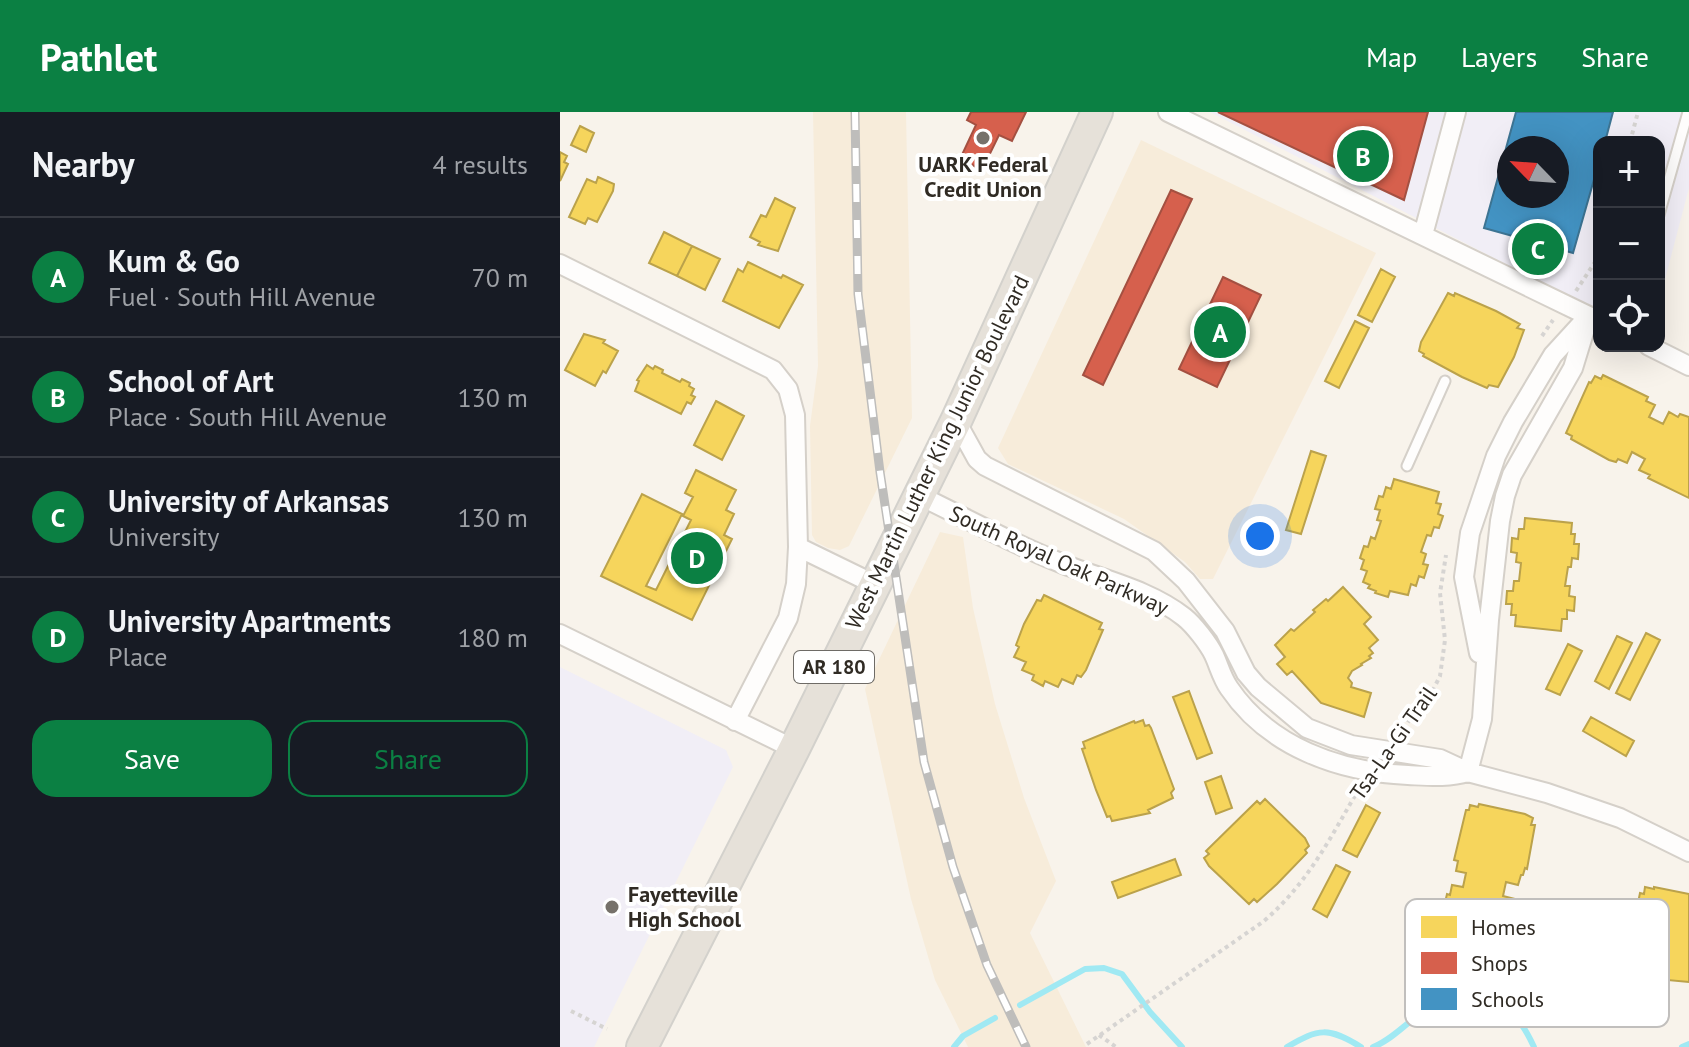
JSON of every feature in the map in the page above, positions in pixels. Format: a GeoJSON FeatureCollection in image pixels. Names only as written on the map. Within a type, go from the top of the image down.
{"type":"FeatureCollection","features":[{"type":"Feature","properties":{"kind":"main road","name":"West Martin Luther King Junior Boulevard"},"geometry":{"type":"LineString","coordinates":[[642,1047],[956,421],[1097,112]]}},
{"type":"Feature","properties":{"kind":"street"},"geometry":{"type":"LineString","coordinates":[[1168,112],[1593,319]]}},
{"type":"Feature","properties":{"kind":"street"},"geometry":{"type":"LineString","coordinates":[[1423,235],[1456,112]]}},
{"type":"Feature","properties":{"kind":"street"},"geometry":{"type":"LineString","coordinates":[[560,264],[773,370],[788,389],[795,415],[796,584],[788,618],[735,721]]}},
{"type":"Feature","properties":{"kind":"street"},"geometry":{"type":"LineString","coordinates":[[1486,666],[1480,654],[1464,577],[1470,533],[1496,456],[1513,422],[1553,355],[1593,320]]}},
{"type":"Feature","properties":{"kind":"street"},"geometry":{"type":"LineString","coordinates":[[1468,772],[1482,719],[1500,521],[1505,496],[1512,475],[1573,368],[1593,321]]}},
{"type":"Feature","properties":{"kind":"street"},"geometry":{"type":"LineString","coordinates":[[1661,352],[1689,366]]}},
{"type":"Feature","properties":{"kind":"street","name":"South Royal Oak Parkway"},"geometry":{"type":"LineString","coordinates":[[956,421],[977,459],[985,466],[1154,551],[1186,581],[1225,631],[1246,673],[1298,723],[1351,745],[1440,759],[1468,772],[1547,793],[1620,818],[1689,852]]}},
{"type":"Feature","properties":{"kind":"street","name":"South Royal Oak Parkway"},"geometry":{"type":"LineString","coordinates":[[918,495],[1055,561],[1138,591],[1184,617],[1212,651],[1227,686],[1259,722],[1296,748],[1341,765],[1370,771],[1450,777],[1468,772]]}},
{"type":"Feature","properties":{"kind":"street"},"geometry":{"type":"LineString","coordinates":[[798,547],[874,584]]}},
{"type":"Feature","properties":{"kind":"street"},"geometry":{"type":"LineString","coordinates":[[560,634],[794,749]]}},
{"type":"Feature","properties":{"kind":"lane"},"geometry":{"type":"LineString","coordinates":[[1661,208],[1688,112]]}},
{"type":"Feature","properties":{"kind":"lane"},"geometry":{"type":"LineString","coordinates":[[1407,466],[1445,381]]}},
{"type":"Feature","properties":{"kind":"path"},"geometry":{"type":"LineString","coordinates":[[1632,136],[1638,112]]}},
{"type":"Feature","properties":{"kind":"path","name":"Tsa-La-Gi Trail"},"geometry":{"type":"LineString","coordinates":[[1385,751],[1433,690],[1440,676],[1445,640],[1440,593],[1449,542]]}},
{"type":"Feature","properties":{"kind":"path","name":"Tsa-La-Gi Trail"},"geometry":{"type":"LineString","coordinates":[[1087,1044],[1264,921],[1286,901],[1309,875],[1370,771]]}},
{"type":"Feature","properties":{"kind":"path"},"geometry":{"type":"LineString","coordinates":[[571,1011],[607,1029]]}},
{"type":"Feature","properties":{"kind":"path"},"geometry":{"type":"LineString","coordinates":[[1099,1035],[1116,1047]]}},
{"type":"Feature","properties":{"kind":"shaded area"},"geometry":{"type":"Polygon","coordinates":[[[813,112],[906,112],[912,418],[849,546],[840,550],[816,542],[812,535],[810,426],[818,366],[813,112]]]}},
{"type":"Feature","properties":{"kind":"shaded area"},"geometry":{"type":"Polygon","coordinates":[[[1210,112],[1689,112],[1689,188],[1665,279],[1665,136],[1593,136],[1593,309],[1210,112]]]}},
{"type":"Feature","properties":{"kind":"shaded area"},"geometry":{"type":"Polygon","coordinates":[[[1141,140],[1376,253],[1213,579],[1200,579],[1185,562],[1124,519],[1008,464],[998,448],[1141,140]]]}},
{"type":"Feature","properties":{"kind":"shaded area"},"geometry":{"type":"Polygon","coordinates":[[[940,532],[963,537],[973,608],[995,704],[1024,798],[1056,881],[1030,933],[1086,1047],[968,1047],[935,980],[911,899],[865,689],[940,532]]]}},
{"type":"Feature","properties":{"kind":"shaded area","name":"Fayetteville High School"},"geometry":{"type":"Polygon","coordinates":[[[560,667],[726,750],[733,767],[594,1047],[560,1047],[560,667]]]}},
{"type":"Feature","properties":{"kind":"building: Homes"},"geometry":{"type":"Polygon","coordinates":[[[580,126],[594,133],[586,152],[571,145],[580,126]]]}},
{"type":"Feature","properties":{"kind":"building: Homes"},"geometry":{"type":"Polygon","coordinates":[[[560,152],[567,156],[564,162],[568,164],[560,181],[560,152]]]}},
{"type":"Feature","properties":{"kind":"building: Homes"},"geometry":{"type":"Polygon","coordinates":[[[598,177],[614,184],[597,222],[588,218],[585,224],[569,217],[587,179],[596,183],[598,177]]]}},
{"type":"Feature","properties":{"kind":"building: Homes"},"geometry":{"type":"Polygon","coordinates":[[[775,198],[795,208],[778,251],[758,245],[760,242],[750,237],[761,215],[766,217],[775,198]]]}},
{"type":"Feature","properties":{"kind":"building: Homes"},"geometry":{"type":"Polygon","coordinates":[[[664,232],[692,246],[677,276],[649,263],[664,232]]]}},
{"type":"Feature","properties":{"kind":"building: Homes"},"geometry":{"type":"Polygon","coordinates":[[[692,246],[720,259],[705,290],[677,276],[692,246]]]}},
{"type":"Feature","properties":{"kind":"building: Homes"},"geometry":{"type":"Polygon","coordinates":[[[748,262],[803,285],[779,328],[723,301],[738,269],[743,272],[748,262]]]}},
{"type":"Feature","properties":{"kind":"building: Homes"},"geometry":{"type":"Polygon","coordinates":[[[1381,269],[1395,277],[1372,322],[1358,315],[1381,269]]]}},
{"type":"Feature","properties":{"kind":"building: Homes"},"geometry":{"type":"Polygon","coordinates":[[[1448,293],[1454,296],[1455,293],[1496,311],[1520,324],[1517,328],[1524,330],[1498,387],[1489,385],[1487,388],[1462,377],[1419,351],[1448,293]]]}},
{"type":"Feature","properties":{"kind":"building: Homes"},"geometry":{"type":"Polygon","coordinates":[[[1355,321],[1369,328],[1339,388],[1325,381],[1355,321]]]}},
{"type":"Feature","properties":{"kind":"building: Homes"},"geometry":{"type":"Polygon","coordinates":[[[584,334],[605,340],[603,343],[618,351],[595,386],[565,370],[584,334]]]}},
{"type":"Feature","properties":{"kind":"building: Homes"},"geometry":{"type":"Polygon","coordinates":[[[647,365],[663,370],[662,373],[680,382],[682,379],[690,383],[689,386],[694,389],[691,395],[695,397],[691,404],[687,402],[681,414],[635,391],[637,380],[647,365]]]}},
{"type":"Feature","properties":{"kind":"building: Homes"},"geometry":{"type":"Polygon","coordinates":[[[1603,375],[1648,397],[1646,401],[1655,405],[1649,417],[1663,424],[1669,412],[1678,417],[1680,414],[1689,417],[1689,498],[1648,478],[1650,475],[1639,470],[1645,459],[1632,452],[1627,463],[1618,459],[1616,462],[1609,460],[1571,439],[1572,436],[1566,433],[1589,382],[1595,376],[1601,379],[1603,375]]]}},
{"type":"Feature","properties":{"kind":"building: Homes"},"geometry":{"type":"Polygon","coordinates":[[[716,401],[744,416],[722,460],[694,445],[716,401]]]}},
{"type":"Feature","properties":{"kind":"building: Homes"},"geometry":{"type":"Polygon","coordinates":[[[1311,451],[1326,456],[1301,534],[1286,530],[1311,451]]]}},
{"type":"Feature","properties":{"kind":"building: Homes"},"geometry":{"type":"Polygon","coordinates":[[[696,470],[736,490],[726,510],[734,514],[724,535],[732,539],[692,620],[601,576],[642,494],[682,514],[646,586],[656,590],[691,520],[683,516],[693,497],[685,493],[696,470]]]}},
{"type":"Feature","properties":{"kind":"building: Homes"},"geometry":{"type":"Polygon","coordinates":[[[1394,479],[1439,492],[1436,503],[1441,504],[1438,514],[1443,516],[1439,528],[1434,527],[1431,536],[1427,535],[1421,552],[1426,554],[1423,564],[1428,565],[1424,578],[1419,576],[1416,586],[1411,584],[1408,595],[1390,591],[1388,597],[1375,593],[1368,588],[1370,585],[1363,582],[1367,571],[1361,569],[1364,560],[1360,558],[1371,537],[1375,539],[1381,521],[1377,520],[1380,510],[1375,509],[1379,496],[1383,497],[1386,487],[1391,489],[1394,479]]]}},
{"type":"Feature","properties":{"kind":"building: Homes"},"geometry":{"type":"Polygon","coordinates":[[[1525,518],[1572,523],[1574,544],[1579,544],[1578,559],[1572,558],[1565,586],[1570,586],[1569,596],[1575,597],[1574,611],[1567,610],[1567,619],[1562,619],[1561,631],[1515,626],[1516,615],[1511,615],[1512,604],[1506,604],[1507,591],[1513,591],[1514,581],[1519,581],[1521,563],[1516,562],[1517,553],[1511,552],[1512,538],[1518,539],[1519,529],[1524,529],[1525,518]]]}},
{"type":"Feature","properties":{"kind":"building: Homes"},"geometry":{"type":"Polygon","coordinates":[[[1343,587],[1371,617],[1364,624],[1378,640],[1369,648],[1373,653],[1369,656],[1371,658],[1352,671],[1348,678],[1351,687],[1371,693],[1364,717],[1321,703],[1292,671],[1287,675],[1277,664],[1285,657],[1275,645],[1343,587]]]}},
{"type":"Feature","properties":{"kind":"building: Homes"},"geometry":{"type":"Polygon","coordinates":[[[1044,595],[1102,623],[1099,629],[1103,630],[1086,670],[1081,677],[1077,675],[1073,684],[1062,679],[1058,687],[1045,681],[1043,686],[1032,680],[1034,675],[1022,670],[1026,662],[1014,657],[1024,624],[1037,600],[1041,601],[1044,595]]]}},
{"type":"Feature","properties":{"kind":"building: Homes"},"geometry":{"type":"Polygon","coordinates":[[[1646,633],[1660,640],[1630,700],[1616,693],[1646,633]]]}},
{"type":"Feature","properties":{"kind":"building: Homes"},"geometry":{"type":"Polygon","coordinates":[[[1617,636],[1632,643],[1609,689],[1595,681],[1617,636]]]}},
{"type":"Feature","properties":{"kind":"building: Homes"},"geometry":{"type":"Polygon","coordinates":[[[1568,644],[1582,651],[1560,695],[1546,689],[1568,644]]]}},
{"type":"Feature","properties":{"kind":"building: Homes"},"geometry":{"type":"Polygon","coordinates":[[[1189,691],[1212,753],[1197,759],[1173,697],[1189,691]]]}},
{"type":"Feature","properties":{"kind":"building: Homes"},"geometry":{"type":"Polygon","coordinates":[[[1591,717],[1634,741],[1626,756],[1583,731],[1591,717]]]}},
{"type":"Feature","properties":{"kind":"building: Homes"},"geometry":{"type":"Polygon","coordinates":[[[1143,720],[1145,726],[1151,728],[1174,789],[1171,793],[1173,798],[1148,810],[1150,813],[1112,821],[1110,816],[1107,817],[1096,790],[1082,749],[1085,748],[1083,742],[1143,720]]]}},
{"type":"Feature","properties":{"kind":"building: Homes"},"geometry":{"type":"Polygon","coordinates":[[[1221,776],[1232,808],[1216,814],[1205,782],[1221,776]]]}},
{"type":"Feature","properties":{"kind":"building: Homes"},"geometry":{"type":"Polygon","coordinates":[[[1265,799],[1305,838],[1309,846],[1305,850],[1307,853],[1277,884],[1257,902],[1254,899],[1249,904],[1204,858],[1209,854],[1206,851],[1257,801],[1260,804],[1265,799]]]}},
{"type":"Feature","properties":{"kind":"building: Homes"},"geometry":{"type":"Polygon","coordinates":[[[1479,804],[1533,818],[1531,825],[1535,825],[1527,869],[1518,885],[1506,882],[1503,896],[1515,899],[1446,899],[1452,885],[1463,887],[1466,873],[1456,871],[1458,861],[1454,860],[1466,810],[1470,805],[1478,807],[1479,804]]]}},
{"type":"Feature","properties":{"kind":"building: Homes"},"geometry":{"type":"Polygon","coordinates":[[[1366,805],[1380,813],[1357,857],[1343,850],[1366,805]]]}},
{"type":"Feature","properties":{"kind":"building: Homes"},"geometry":{"type":"Polygon","coordinates":[[[1175,859],[1181,875],[1118,898],[1112,882],[1175,859]]]}},
{"type":"Feature","properties":{"kind":"building: Homes"},"geometry":{"type":"Polygon","coordinates":[[[1336,865],[1350,872],[1327,917],[1313,909],[1336,865]]]}},
{"type":"Feature","properties":{"kind":"building: Homes"},"geometry":{"type":"Polygon","coordinates":[[[1645,887],[1654,887],[1689,894],[1689,982],[1669,980],[1669,899],[1639,899],[1640,893],[1644,894],[1645,887]]]}},
{"type":"Feature","properties":{"kind":"building: Shops","name":"UARK Federal Credit Union"},"geometry":{"type":"Polygon","coordinates":[[[971,112],[1026,112],[1012,141],[999,135],[982,170],[960,159],[976,125],[967,120],[971,112]]]}},
{"type":"Feature","properties":{"kind":"building: Shops"},"geometry":{"type":"Polygon","coordinates":[[[1218,112],[1428,112],[1404,200],[1218,112]]]}},
{"type":"Feature","properties":{"kind":"building: Shops"},"geometry":{"type":"Polygon","coordinates":[[[1171,190],[1192,199],[1103,385],[1083,375],[1171,190]]]}},
{"type":"Feature","properties":{"kind":"building: Shops"},"geometry":{"type":"Polygon","coordinates":[[[1223,277],[1261,295],[1217,387],[1179,369],[1223,277]]]}},
{"type":"Feature","properties":{"kind":"building: Schools"},"geometry":{"type":"Polygon","coordinates":[[[1516,112],[1613,112],[1607,136],[1593,136],[1593,183],[1573,253],[1484,228],[1497,181],[1497,208],[1569,208],[1569,136],[1509,136],[1516,112]]]}},
{"type":"Feature","properties":{"kind":"waterway"},"geometry":{"type":"LineString","coordinates":[[1020,1005],[1085,969],[1104,968],[1122,974],[1150,1012],[1182,1047]]}},
{"type":"Feature","properties":{"kind":"waterway"},"geometry":{"type":"LineString","coordinates":[[954,1047],[963,1036],[995,1018]]}},
{"type":"Feature","properties":{"kind":"waterway"},"geometry":{"type":"LineString","coordinates":[[1373,1047],[1405,1026]]}},
{"type":"Feature","properties":{"kind":"waterway"},"geometry":{"type":"LineString","coordinates":[[1524,1027],[1534,1047]]}},
{"type":"Feature","properties":{"kind":"waterway"},"geometry":{"type":"LineString","coordinates":[[1287,1047],[1307,1036],[1324,1032],[1361,1047]]}},
{"type":"Feature","properties":{"kind":"waterway"},"geometry":{"type":"LineString","coordinates":[[1682,1047],[1689,1044]]}},
{"type":"Feature","properties":{"kind":"railway"},"geometry":{"type":"LineString","coordinates":[[855,112],[858,294],[880,472],[924,762],[953,867],[987,965],[1026,1047]]}},
{"type":"Feature","properties":{"kind":"place","name":"UARK Federal Credit Union"},"geometry":{"type":"Point","coordinates":[983,138]}},
{"type":"Feature","properties":{"kind":"place","name":"School of Art"},"geometry":{"type":"Point","coordinates":[1363,156]}},
{"type":"Feature","properties":{"kind":"place","name":"University of Arkansas"},"geometry":{"type":"Point","coordinates":[1538,249]}},
{"type":"Feature","properties":{"kind":"place","name":"Kum & Go"},"geometry":{"type":"Point","coordinates":[1220,332]}},
{"type":"Feature","properties":{"kind":"place","name":"University Apartments"},"geometry":{"type":"Point","coordinates":[697,558]}},
{"type":"Feature","properties":{"kind":"place","name":"Fayetteville High School"},"geometry":{"type":"Point","coordinates":[612,907]}}]}
